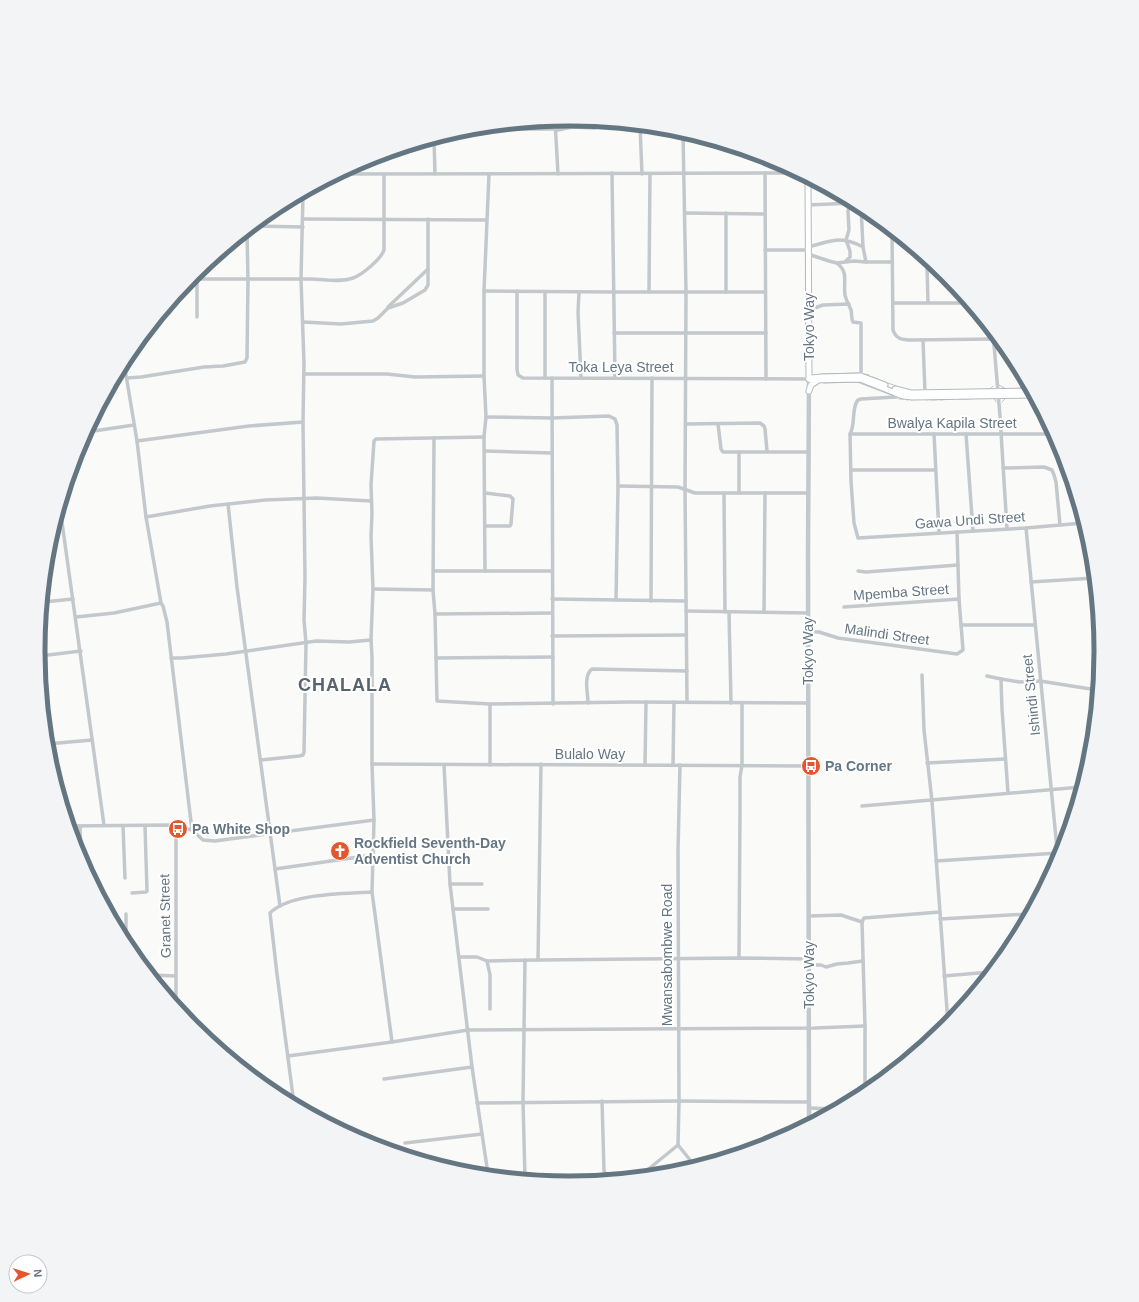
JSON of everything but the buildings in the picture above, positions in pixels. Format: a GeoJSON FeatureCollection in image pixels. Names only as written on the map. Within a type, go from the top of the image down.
{"type":"FeatureCollection","features":[{"type":"Feature","properties":{"kind":"main road","name":"Tokyo Way"},"geometry":{"type":"LineString","coordinates":[[808,185],[809,379]]}},
{"type":"Feature","properties":{"kind":"main road"},"geometry":{"type":"LineString","coordinates":[[808,369],[820,378],[860,379],[904,394],[925,397],[1023,391]]}},
{"type":"Feature","properties":{"kind":"main road"},"geometry":{"type":"LineString","coordinates":[[809,379],[861,376],[904,394],[998,393],[1027,395]]}},
{"type":"Feature","properties":{"kind":"main road"},"geometry":{"type":"LineString","coordinates":[[809,391],[813,383],[820,378]]}},
{"type":"Feature","properties":{"kind":"street"},"geometry":{"type":"LineString","coordinates":[[534,128],[558,130],[572,127],[595,127]]}},
{"type":"Feature","properties":{"kind":"street"},"geometry":{"type":"LineString","coordinates":[[555,129],[558,174]]}},
{"type":"Feature","properties":{"kind":"street"},"geometry":{"type":"LineString","coordinates":[[640,131],[642,174]]}},
{"type":"Feature","properties":{"kind":"street"},"geometry":{"type":"LineString","coordinates":[[683,139],[686,292],[685,490],[687,702]]}},
{"type":"Feature","properties":{"kind":"street"},"geometry":{"type":"LineString","coordinates":[[434,144],[435,174]]}},
{"type":"Feature","properties":{"kind":"street"},"geometry":{"type":"LineString","coordinates":[[612,173],[615,378]]}},
{"type":"Feature","properties":{"kind":"street"},"geometry":{"type":"LineString","coordinates":[[765,173],[766,379]]}},
{"type":"Feature","properties":{"kind":"street"},"geometry":{"type":"LineString","coordinates":[[352,174],[784,173]]}},
{"type":"Feature","properties":{"kind":"street"},"geometry":{"type":"LineString","coordinates":[[200,279],[346,280],[356,277],[371,266],[383,254],[384,174]]}},
{"type":"Feature","properties":{"kind":"street"},"geometry":{"type":"LineString","coordinates":[[485,571],[484,437],[486,417],[484,376],[484,291],[489,174]]}},
{"type":"Feature","properties":{"kind":"street"},"geometry":{"type":"LineString","coordinates":[[649,292],[650,174]]}},
{"type":"Feature","properties":{"kind":"street"},"geometry":{"type":"LineString","coordinates":[[261,760],[299,756],[303,755],[304,752],[306,643],[304,620],[304,374],[301,279],[303,199]]}},
{"type":"Feature","properties":{"kind":"street"},"geometry":{"type":"LineString","coordinates":[[808,205],[842,203]]}},
{"type":"Feature","properties":{"kind":"street"},"geometry":{"type":"LineString","coordinates":[[844,262],[850,257],[850,251],[846,240],[849,230],[848,211],[849,208]]}},
{"type":"Feature","properties":{"kind":"street"},"geometry":{"type":"LineString","coordinates":[[685,213],[765,214]]}},
{"type":"Feature","properties":{"kind":"street"},"geometry":{"type":"LineString","coordinates":[[726,213],[726,292]]}},
{"type":"Feature","properties":{"kind":"street"},"geometry":{"type":"LineString","coordinates":[[861,215],[863,247],[866,262]]}},
{"type":"Feature","properties":{"kind":"street"},"geometry":{"type":"LineString","coordinates":[[303,219],[486,220]]}},
{"type":"Feature","properties":{"kind":"street"},"geometry":{"type":"LineString","coordinates":[[386,310],[403,303],[426,289],[428,280],[428,219]]}},
{"type":"Feature","properties":{"kind":"street"},"geometry":{"type":"LineString","coordinates":[[262,226],[303,227]]}},
{"type":"Feature","properties":{"kind":"street"},"geometry":{"type":"LineString","coordinates":[[127,378],[245,362],[247,358],[247,237]]}},
{"type":"Feature","properties":{"kind":"street"},"geometry":{"type":"LineString","coordinates":[[892,238],[893,330],[897,337],[904,340],[991,339]]}},
{"type":"Feature","properties":{"kind":"street"},"geometry":{"type":"LineString","coordinates":[[765,250],[808,250],[830,241],[846,240],[863,247]]}},
{"type":"Feature","properties":{"kind":"street"},"geometry":{"type":"LineString","coordinates":[[808,250],[829,262],[892,262]]}},
{"type":"Feature","properties":{"kind":"street"},"geometry":{"type":"LineString","coordinates":[[837,263],[845,274],[845,294],[853,322],[861,323],[861,376]]}},
{"type":"Feature","properties":{"kind":"street"},"geometry":{"type":"LineString","coordinates":[[927,268],[928,303]]}},
{"type":"Feature","properties":{"kind":"street"},"geometry":{"type":"LineString","coordinates":[[303,322],[341,324],[370,322],[378,318],[428,269]]}},
{"type":"Feature","properties":{"kind":"street"},"geometry":{"type":"LineString","coordinates":[[196,283],[197,317]]}},
{"type":"Feature","properties":{"kind":"street"},"geometry":{"type":"LineString","coordinates":[[484,291],[765,292]]}},
{"type":"Feature","properties":{"kind":"street","name":"Toka Leya Street"},"geometry":{"type":"LineString","coordinates":[[518,291],[518,375],[523,378],[809,379]]}},
{"type":"Feature","properties":{"kind":"street"},"geometry":{"type":"LineString","coordinates":[[544,378],[545,292]]}},
{"type":"Feature","properties":{"kind":"street"},"geometry":{"type":"LineString","coordinates":[[579,292],[578,312],[581,378]]}},
{"type":"Feature","properties":{"kind":"street"},"geometry":{"type":"LineString","coordinates":[[893,303],[962,303]]}},
{"type":"Feature","properties":{"kind":"street"},"geometry":{"type":"LineString","coordinates":[[809,310],[823,305],[849,304]]}},
{"type":"Feature","properties":{"kind":"street"},"geometry":{"type":"LineString","coordinates":[[614,333],[766,333]]}},
{"type":"Feature","properties":{"kind":"street"},"geometry":{"type":"LineString","coordinates":[[923,340],[925,393]]}},
{"type":"Feature","properties":{"kind":"street"},"geometry":{"type":"LineString","coordinates":[[994,344],[1008,529]]}},
{"type":"Feature","properties":{"kind":"street"},"geometry":{"type":"LineString","coordinates":[[126,372],[137,441],[146,517],[161,603],[167,622],[192,830]]}},
{"type":"Feature","properties":{"kind":"street"},"geometry":{"type":"LineString","coordinates":[[304,374],[484,376]]}},
{"type":"Feature","properties":{"kind":"street"},"geometry":{"type":"LineString","coordinates":[[552,378],[553,704]]}},
{"type":"Feature","properties":{"kind":"street"},"geometry":{"type":"LineString","coordinates":[[651,601],[652,378]]}},
{"type":"Feature","properties":{"kind":"street","name":"Tokyo Way"},"geometry":{"type":"LineString","coordinates":[[809,379],[809,1117]]}},
{"type":"Feature","properties":{"kind":"street"},"geometry":{"type":"LineString","coordinates":[[1022,387],[1023,391]]}},
{"type":"Feature","properties":{"kind":"street"},"geometry":{"type":"LineString","coordinates":[[904,394],[896,397],[858,400],[854,405],[853,428],[850,434],[850,460],[852,470],[935,470]]}},
{"type":"Feature","properties":{"kind":"street"},"geometry":{"type":"LineString","coordinates":[[486,417],[552,418],[609,416],[615,419],[617,425],[618,486],[616,600]]}},
{"type":"Feature","properties":{"kind":"street"},"geometry":{"type":"LineString","coordinates":[[137,441],[249,426],[303,422]]}},
{"type":"Feature","properties":{"kind":"street"},"geometry":{"type":"LineString","coordinates":[[686,424],[762,424],[765,429],[766,451]]}},
{"type":"Feature","properties":{"kind":"street"},"geometry":{"type":"LineString","coordinates":[[718,424],[722,451],[809,452]]}},
{"type":"Feature","properties":{"kind":"street"},"geometry":{"type":"LineString","coordinates":[[94,431],[134,425]]}},
{"type":"Feature","properties":{"kind":"street","name":"Bwalya Kapila Street"},"geometry":{"type":"LineString","coordinates":[[850,434],[1047,434]]}},
{"type":"Feature","properties":{"kind":"street"},"geometry":{"type":"LineString","coordinates":[[934,434],[939,533]]}},
{"type":"Feature","properties":{"kind":"street"},"geometry":{"type":"LineString","coordinates":[[966,434],[973,531]]}},
{"type":"Feature","properties":{"kind":"street"},"geometry":{"type":"LineString","coordinates":[[392,1042],[372,892],[374,820],[372,764],[371,640],[373,589],[371,564],[371,501],[374,440],[484,437]]}},
{"type":"Feature","properties":{"kind":"street"},"geometry":{"type":"LineString","coordinates":[[434,438],[433,590],[437,701],[490,704],[646,702],[808,703]]}},
{"type":"Feature","properties":{"kind":"street"},"geometry":{"type":"LineString","coordinates":[[485,451],[552,453]]}},
{"type":"Feature","properties":{"kind":"street"},"geometry":{"type":"LineString","coordinates":[[739,493],[740,452]]}},
{"type":"Feature","properties":{"kind":"street"},"geometry":{"type":"LineString","coordinates":[[1003,468],[1044,468],[1052,470],[1056,482],[1060,524]]}},
{"type":"Feature","properties":{"kind":"street","name":"Gawa Undi Street"},"geometry":{"type":"LineString","coordinates":[[852,470],[851,481],[854,523],[858,538],[1026,528],[1078,523]]}},
{"type":"Feature","properties":{"kind":"street"},"geometry":{"type":"LineString","coordinates":[[618,486],[678,487],[692,493],[808,493]]}},
{"type":"Feature","properties":{"kind":"street"},"geometry":{"type":"LineString","coordinates":[[485,493],[510,496],[513,498],[510,526],[485,526]]}},
{"type":"Feature","properties":{"kind":"street"},"geometry":{"type":"LineString","coordinates":[[764,612],[765,493]]}},
{"type":"Feature","properties":{"kind":"street"},"geometry":{"type":"LineString","coordinates":[[724,494],[731,702]]}},
{"type":"Feature","properties":{"kind":"street"},"geometry":{"type":"LineString","coordinates":[[146,517],[210,506],[265,500],[304,498],[371,501]]}},
{"type":"Feature","properties":{"kind":"street"},"geometry":{"type":"LineString","coordinates":[[228,504],[237,586],[247,651],[280,906]]}},
{"type":"Feature","properties":{"kind":"street"},"geometry":{"type":"LineString","coordinates":[[61,522],[81,651],[104,826]]}},
{"type":"Feature","properties":{"kind":"street","name":"Ishindi Street"},"geometry":{"type":"LineString","coordinates":[[1026,528],[1057,844]]}},
{"type":"Feature","properties":{"kind":"street"},"geometry":{"type":"LineString","coordinates":[[957,532],[961,625],[1035,625]]}},
{"type":"Feature","properties":{"kind":"street"},"geometry":{"type":"LineString","coordinates":[[858,571],[958,565]]}},
{"type":"Feature","properties":{"kind":"street"},"geometry":{"type":"LineString","coordinates":[[434,571],[552,571]]}},
{"type":"Feature","properties":{"kind":"street"},"geometry":{"type":"LineString","coordinates":[[1031,582],[1089,578]]}},
{"type":"Feature","properties":{"kind":"street"},"geometry":{"type":"LineString","coordinates":[[373,589],[433,590]]}},
{"type":"Feature","properties":{"kind":"street"},"geometry":{"type":"LineString","coordinates":[[47,602],[73,599]]}},
{"type":"Feature","properties":{"kind":"street"},"geometry":{"type":"LineString","coordinates":[[552,599],[686,601]]}},
{"type":"Feature","properties":{"kind":"street","name":"Mpemba Street"},"geometry":{"type":"LineString","coordinates":[[844,607],[959,599]]}},
{"type":"Feature","properties":{"kind":"street"},"geometry":{"type":"LineString","coordinates":[[76,617],[114,613],[161,603]]}},
{"type":"Feature","properties":{"kind":"street"},"geometry":{"type":"LineString","coordinates":[[686,611],[808,613]]}},
{"type":"Feature","properties":{"kind":"street"},"geometry":{"type":"LineString","coordinates":[[435,614],[552,613]]}},
{"type":"Feature","properties":{"kind":"street","name":"Malindi Street"},"geometry":{"type":"LineString","coordinates":[[808,632],[818,632],[838,638],[891,644],[925,651],[957,654],[963,650],[961,625]]}},
{"type":"Feature","properties":{"kind":"street"},"geometry":{"type":"LineString","coordinates":[[552,636],[686,635]]}},
{"type":"Feature","properties":{"kind":"street"},"geometry":{"type":"LineString","coordinates":[[171,658],[247,651],[316,642],[371,640]]}},
{"type":"Feature","properties":{"kind":"street"},"geometry":{"type":"LineString","coordinates":[[48,655],[81,651]]}},
{"type":"Feature","properties":{"kind":"street"},"geometry":{"type":"LineString","coordinates":[[436,658],[553,657]]}},
{"type":"Feature","properties":{"kind":"street"},"geometry":{"type":"LineString","coordinates":[[588,703],[587,678],[588,672],[592,669],[687,671]]}},
{"type":"Feature","properties":{"kind":"street"},"geometry":{"type":"LineString","coordinates":[[922,675],[927,763],[932,801],[947,1014]]}},
{"type":"Feature","properties":{"kind":"street"},"geometry":{"type":"LineString","coordinates":[[987,676],[1001,680],[1020,682],[1040,681],[1093,689]]}},
{"type":"Feature","properties":{"kind":"street"},"geometry":{"type":"LineString","coordinates":[[1001,680],[1008,792]]}},
{"type":"Feature","properties":{"kind":"street"},"geometry":{"type":"LineString","coordinates":[[645,765],[646,702]]}},
{"type":"Feature","properties":{"kind":"street"},"geometry":{"type":"LineString","coordinates":[[674,702],[674,765]]}},
{"type":"Feature","properties":{"kind":"street"},"geometry":{"type":"LineString","coordinates":[[739,958],[742,703]]}},
{"type":"Feature","properties":{"kind":"street"},"geometry":{"type":"LineString","coordinates":[[490,704],[490,765]]}},
{"type":"Feature","properties":{"kind":"street"},"geometry":{"type":"LineString","coordinates":[[53,743],[92,740]]}},
{"type":"Feature","properties":{"kind":"street"},"geometry":{"type":"LineString","coordinates":[[927,763],[1005,759]]}},
{"type":"Feature","properties":{"kind":"street","name":"Bulalo Way"},"geometry":{"type":"LineString","coordinates":[[372,764],[808,766]]}},
{"type":"Feature","properties":{"kind":"street"},"geometry":{"type":"LineString","coordinates":[[538,960],[541,764]]}},
{"type":"Feature","properties":{"kind":"street"},"geometry":{"type":"LineString","coordinates":[[444,765],[450,884],[472,1067],[487,1169]]}},
{"type":"Feature","properties":{"kind":"street","name":"Mwansabombwe Road"},"geometry":{"type":"LineString","coordinates":[[678,1145],[680,765]]}},
{"type":"Feature","properties":{"kind":"street"},"geometry":{"type":"LineString","coordinates":[[862,806],[932,801],[1008,792],[1076,787]]}},
{"type":"Feature","properties":{"kind":"street"},"geometry":{"type":"LineString","coordinates":[[75,826],[168,825],[192,830],[203,840],[215,841],[374,820]]}},
{"type":"Feature","properties":{"kind":"street"},"geometry":{"type":"LineString","coordinates":[[80,826],[80,840]]}},
{"type":"Feature","properties":{"kind":"street"},"geometry":{"type":"LineString","coordinates":[[124,826],[125,878]]}},
{"type":"Feature","properties":{"kind":"street"},"geometry":{"type":"LineString","coordinates":[[132,894],[147,891],[145,826]]}},
{"type":"Feature","properties":{"kind":"street","name":"Granet Street"},"geometry":{"type":"LineString","coordinates":[[176,826],[176,998]]}},
{"type":"Feature","properties":{"kind":"street"},"geometry":{"type":"LineString","coordinates":[[936,861],[1053,853]]}},
{"type":"Feature","properties":{"kind":"street"},"geometry":{"type":"LineString","coordinates":[[275,868],[373,855]]}},
{"type":"Feature","properties":{"kind":"street"},"geometry":{"type":"LineString","coordinates":[[450,884],[482,884]]}},
{"type":"Feature","properties":{"kind":"street"},"geometry":{"type":"LineString","coordinates":[[293,1096],[270,916],[271,912],[294,900],[372,892]]}},
{"type":"Feature","properties":{"kind":"street"},"geometry":{"type":"LineString","coordinates":[[453,909],[488,909]]}},
{"type":"Feature","properties":{"kind":"street"},"geometry":{"type":"LineString","coordinates":[[865,1084],[862,922],[864,918],[940,912]]}},
{"type":"Feature","properties":{"kind":"street"},"geometry":{"type":"LineString","coordinates":[[126,914],[126,931]]}},
{"type":"Feature","properties":{"kind":"street"},"geometry":{"type":"LineString","coordinates":[[940,919],[1023,914]]}},
{"type":"Feature","properties":{"kind":"street"},"geometry":{"type":"LineString","coordinates":[[809,916],[841,915],[862,922]]}},
{"type":"Feature","properties":{"kind":"street"},"geometry":{"type":"LineString","coordinates":[[459,957],[477,957],[487,961],[678,958],[809,959]]}},
{"type":"Feature","properties":{"kind":"street"},"geometry":{"type":"LineString","coordinates":[[525,960],[523,1030],[525,1173]]}},
{"type":"Feature","properties":{"kind":"street"},"geometry":{"type":"LineString","coordinates":[[487,961],[490,976],[490,1009]]}},
{"type":"Feature","properties":{"kind":"street"},"geometry":{"type":"LineString","coordinates":[[809,965],[821,965],[826,967],[837,964],[863,961]]}},
{"type":"Feature","properties":{"kind":"street"},"geometry":{"type":"LineString","coordinates":[[944,976],[984,973]]}},
{"type":"Feature","properties":{"kind":"street"},"geometry":{"type":"LineString","coordinates":[[158,976],[176,976]]}},
{"type":"Feature","properties":{"kind":"street"},"geometry":{"type":"LineString","coordinates":[[288,1056],[468,1030],[809,1028],[865,1026]]}},
{"type":"Feature","properties":{"kind":"street"},"geometry":{"type":"LineString","coordinates":[[384,1079],[472,1067]]}},
{"type":"Feature","properties":{"kind":"street"},"geometry":{"type":"LineString","coordinates":[[477,1103],[602,1101],[809,1102]]}},
{"type":"Feature","properties":{"kind":"street"},"geometry":{"type":"LineString","coordinates":[[602,1101],[604,1171],[606,1174]]}},
{"type":"Feature","properties":{"kind":"street"},"geometry":{"type":"LineString","coordinates":[[809,1108],[825,1109]]}},
{"type":"Feature","properties":{"kind":"street"},"geometry":{"type":"LineString","coordinates":[[405,1143],[482,1134]]}},
{"type":"Feature","properties":{"kind":"street"},"geometry":{"type":"LineString","coordinates":[[648,1169],[678,1145],[691,1161]]}},
{"type":"Feature","properties":{"kind":"waterway"},"geometry":{"type":"LineString","coordinates":[[821,374],[859,373]]}},
{"type":"Feature","properties":{"kind":"waterway"},"geometry":{"type":"LineString","coordinates":[[864,374],[869,375]]}},
{"type":"Feature","properties":{"kind":"waterway"},"geometry":{"type":"LineString","coordinates":[[873,377],[884,382]]}},
{"type":"Feature","properties":{"kind":"waterway"},"geometry":{"type":"LineString","coordinates":[[824,383],[857,382],[894,396]]}},
{"type":"Feature","properties":{"kind":"waterway"},"geometry":{"type":"LineString","coordinates":[[888,383],[899,387]]}},
{"type":"Feature","properties":{"kind":"waterway"},"geometry":{"type":"LineString","coordinates":[[999,385],[1006,389]]}},
{"type":"Feature","properties":{"kind":"waterway"},"geometry":{"type":"LineString","coordinates":[[985,389],[990,389],[993,386]]}},
{"type":"Feature","properties":{"kind":"waterway"},"geometry":{"type":"LineString","coordinates":[[1009,389],[1021,388]]}},
{"type":"Feature","properties":{"kind":"waterway"},"geometry":{"type":"LineString","coordinates":[[994,398],[996,402]]}},
{"type":"Feature","properties":{"kind":"waterway"},"geometry":{"type":"LineString","coordinates":[[1002,402],[1006,398]]}},
{"type":"Feature","properties":{"kind":"waterway"},"geometry":{"type":"LineString","coordinates":[[899,399],[904,399]]}},
{"type":"Feature","properties":{"kind":"waterway"},"geometry":{"type":"LineString","coordinates":[[911,400],[918,399]]}},
{"type":"Feature","properties":{"kind":"waterway"},"geometry":{"type":"LineString","coordinates":[[922,399],[928,400]]}},
{"type":"Feature","properties":{"kind":"waterway"},"geometry":{"type":"LineString","coordinates":[[940,400],[953,399]]}},
{"type":"Feature","properties":{"kind":"waterway"},"geometry":{"type":"LineString","coordinates":[[959,399],[969,399]]}},
{"type":"Feature","properties":{"kind":"waterway"},"geometry":{"type":"LineString","coordinates":[[931,400],[937,400]]}},
{"type":"Feature","properties":{"kind":"place","name":"Pa Corner"},"geometry":{"type":"Point","coordinates":[811,766]}},
{"type":"Feature","properties":{"kind":"place","name":"Pa White Shop"},"geometry":{"type":"Point","coordinates":[178,829]}},
{"type":"Feature","properties":{"kind":"place","name":"Rockfield Seventh-Day Adventist Church"},"geometry":{"type":"Point","coordinates":[340,851]}},
{"type":"Feature","properties":{"kind":"district","name":"CHALALA"},"geometry":{"type":"Point","coordinates":[345,685]}}]}
